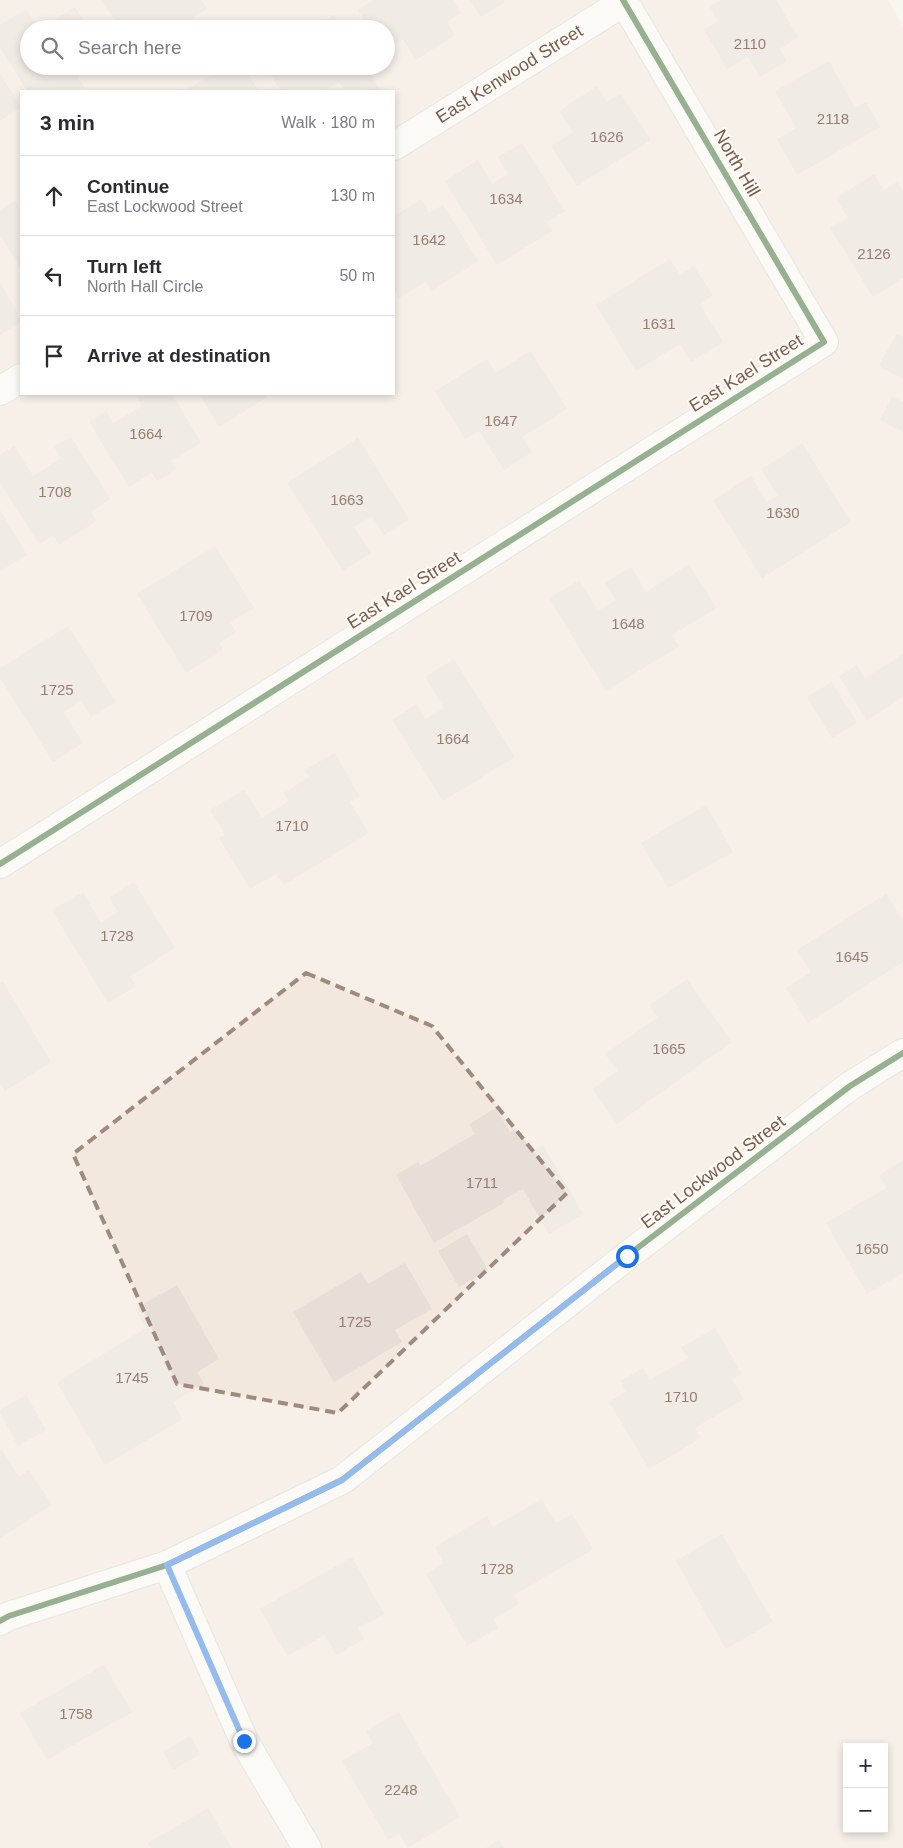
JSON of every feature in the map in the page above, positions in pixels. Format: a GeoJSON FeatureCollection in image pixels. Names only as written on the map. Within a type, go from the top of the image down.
{"type":"FeatureCollection","features":[{"type":"Feature","properties":{"kind":"street","name":"East Kenwood Street"},"geometry":{"type":"LineString","coordinates":[[395,145],[624,1]]}},
{"type":"Feature","properties":{"kind":"street","name":"North Hill"},"geometry":{"type":"LineString","coordinates":[[624,1],[824,342]]}},
{"type":"Feature","properties":{"kind":"street","name":"East Kael Street"},"geometry":{"type":"LineString","coordinates":[[0,864],[824,342]]}},
{"type":"Feature","properties":{"kind":"street"},"geometry":{"type":"LineString","coordinates":[[0,391],[20,379]]}},
{"type":"Feature","properties":{"kind":"street","name":"East Lockwood Street"},"geometry":{"type":"LineString","coordinates":[[0,1621],[9,1616],[167,1565],[342,1480],[627,1256],[796,1127],[850,1086],[903,1053]]}},
{"type":"Feature","properties":{"kind":"street"},"geometry":{"type":"LineString","coordinates":[[167,1565],[244,1741],[307,1848]]}},
{"type":"Feature","properties":{"kind":"highlighted area"},"geometry":{"type":"Polygon","coordinates":[[[306,973],[432,1026],[567,1193],[338,1413],[177,1384],[73,1154],[306,973]]]}},
{"type":"Feature","properties":{"kind":"shaded area"},"geometry":{"type":"Polygon","coordinates":[[[0,0],[888,0],[903,26],[903,1848],[0,1848],[0,0]]]}},
{"type":"Feature","properties":{"kind":"building"},"geometry":{"type":"Polygon","coordinates":[[[101,0],[202,0],[207,9],[189,20],[114,20],[101,0]]]}},
{"type":"Feature","properties":{"kind":"building"},"geometry":{"type":"Polygon","coordinates":[[[374,0],[453,0],[461,13],[447,22],[455,35],[416,60],[403,39],[395,44],[395,20],[364,20],[358,10],[374,0]]]}},
{"type":"Feature","properties":{"kind":"building"},"geometry":{"type":"Polygon","coordinates":[[[470,0],[504,0],[505,2],[480,17],[470,0]]]}},
{"type":"Feature","properties":{"kind":"building"},"geometry":{"type":"Polygon","coordinates":[[[722,0],[776,0],[798,37],[780,49],[787,61],[760,77],[748,57],[727,69],[704,30],[718,21],[710,7],[722,0]]]}},
{"type":"Feature","properties":{"kind":"building"},"geometry":{"type":"Polygon","coordinates":[[[75,7],[83,20],[54,20],[75,7]]]}},
{"type":"Feature","properties":{"kind":"building"},"geometry":{"type":"Polygon","coordinates":[[[26,9],[33,20],[20,20],[20,75],[81,75],[78,77],[84,87],[79,90],[26,90],[0,47],[0,25],[26,9]]]}},
{"type":"Feature","properties":{"kind":"building"},"geometry":{"type":"Polygon","coordinates":[[[334,15],[337,20],[326,20],[334,15]]]}},
{"type":"Feature","properties":{"kind":"building"},"geometry":{"type":"Polygon","coordinates":[[[829,61],[855,108],[866,102],[880,127],[797,175],[777,139],[796,128],[775,91],[829,61]]]}},
{"type":"Feature","properties":{"kind":"building"},"geometry":{"type":"Polygon","coordinates":[[[0,74],[20,108],[0,121],[0,74]]]}},
{"type":"Feature","properties":{"kind":"building"},"geometry":{"type":"Polygon","coordinates":[[[211,75],[249,75],[258,90],[187,90],[211,75]]]}},
{"type":"Feature","properties":{"kind":"building"},"geometry":{"type":"Polygon","coordinates":[[[271,75],[371,75],[380,90],[344,90],[339,82],[326,90],[280,90],[271,75]]]}},
{"type":"Feature","properties":{"kind":"building"},"geometry":{"type":"Polygon","coordinates":[[[597,86],[607,102],[621,94],[651,140],[577,186],[551,146],[573,132],[559,111],[597,86]]]}},
{"type":"Feature","properties":{"kind":"building"},"geometry":{"type":"Polygon","coordinates":[[[522,143],[565,211],[547,222],[552,231],[497,265],[445,181],[478,160],[492,184],[508,174],[498,157],[522,143]]]}},
{"type":"Feature","properties":{"kind":"building"},"geometry":{"type":"Polygon","coordinates":[[[874,174],[884,190],[897,182],[903,191],[903,278],[873,297],[830,228],[848,218],[836,198],[874,174]]]}},
{"type":"Feature","properties":{"kind":"building"},"geometry":{"type":"Polygon","coordinates":[[[421,199],[429,213],[443,205],[478,261],[432,291],[426,281],[399,298],[395,291],[395,215],[421,199]]]}},
{"type":"Feature","properties":{"kind":"building"},"geometry":{"type":"Polygon","coordinates":[[[15,201],[20,209],[20,267],[0,236],[0,211],[15,201]]]}},
{"type":"Feature","properties":{"kind":"building"},"geometry":{"type":"Polygon","coordinates":[[[670,259],[680,275],[694,266],[713,296],[700,304],[723,342],[691,362],[680,344],[636,371],[596,305],[670,259]]]}},
{"type":"Feature","properties":{"kind":"building"},"geometry":{"type":"Polygon","coordinates":[[[0,282],[20,317],[20,323],[0,335],[0,282]]]}},
{"type":"Feature","properties":{"kind":"building"},"geometry":{"type":"Polygon","coordinates":[[[896,334],[903,337],[903,379],[879,366],[896,334]]]}},
{"type":"Feature","properties":{"kind":"building"},"geometry":{"type":"Polygon","coordinates":[[[531,351],[567,409],[522,437],[532,452],[504,470],[479,431],[465,439],[435,391],[487,359],[495,373],[531,351]]]}},
{"type":"Feature","properties":{"kind":"building"},"geometry":{"type":"Polygon","coordinates":[[[136,395],[173,395],[201,443],[171,461],[176,469],[157,481],[152,473],[129,487],[89,422],[106,411],[113,423],[142,406],[136,395]]]}},
{"type":"Feature","properties":{"kind":"building"},"geometry":{"type":"Polygon","coordinates":[[[200,395],[266,395],[267,397],[219,427],[200,395]]]}},
{"type":"Feature","properties":{"kind":"building"},"geometry":{"type":"Polygon","coordinates":[[[892,396],[903,402],[903,432],[880,420],[892,396]]]}},
{"type":"Feature","properties":{"kind":"building"},"geometry":{"type":"Polygon","coordinates":[[[71,437],[110,499],[91,512],[97,521],[59,545],[53,535],[39,544],[0,482],[0,455],[14,446],[33,476],[61,458],[54,447],[71,437]]]}},
{"type":"Feature","properties":{"kind":"building"},"geometry":{"type":"Polygon","coordinates":[[[358,438],[409,519],[384,535],[372,516],[354,527],[371,553],[343,571],[287,483],[358,438]]]}},
{"type":"Feature","properties":{"kind":"building"},"geometry":{"type":"Polygon","coordinates":[[[802,443],[851,522],[762,578],[713,500],[751,476],[767,502],[778,496],[761,470],[802,443]]]}},
{"type":"Feature","properties":{"kind":"building"},"geometry":{"type":"Polygon","coordinates":[[[0,510],[27,555],[0,571],[0,510]]]}},
{"type":"Feature","properties":{"kind":"building"},"geometry":{"type":"Polygon","coordinates":[[[215,546],[254,608],[230,623],[236,632],[219,643],[223,650],[186,673],[137,594],[215,546]]]}},
{"type":"Feature","properties":{"kind":"building"},"geometry":{"type":"Polygon","coordinates":[[[689,564],[716,608],[672,635],[679,646],[606,691],[549,598],[579,580],[598,611],[616,600],[605,583],[631,567],[646,592],[689,564]]]}},
{"type":"Feature","properties":{"kind":"building"},"geometry":{"type":"Polygon","coordinates":[[[68,626],[116,702],[91,717],[81,700],[63,712],[83,743],[53,762],[0,678],[0,668],[68,626]]]}},
{"type":"Feature","properties":{"kind":"building"},"geometry":{"type":"Polygon","coordinates":[[[903,654],[903,697],[867,720],[839,676],[857,665],[865,678],[903,654]]]}},
{"type":"Feature","properties":{"kind":"building"},"geometry":{"type":"Polygon","coordinates":[[[454,659],[515,757],[443,801],[392,720],[417,704],[426,719],[444,708],[425,677],[454,659]]]}},
{"type":"Feature","properties":{"kind":"building"},"geometry":{"type":"Polygon","coordinates":[[[832,682],[857,723],[832,738],[807,697],[832,682]]]}},
{"type":"Feature","properties":{"kind":"building"},"geometry":{"type":"Polygon","coordinates":[[[334,753],[360,796],[350,802],[369,833],[284,885],[276,874],[250,889],[219,838],[225,835],[210,810],[244,790],[262,818],[289,801],[284,793],[309,777],[305,770],[334,753]]]}},
{"type":"Feature","properties":{"kind":"building"},"geometry":{"type":"Polygon","coordinates":[[[706,805],[733,852],[668,888],[641,843],[706,805]]]}},
{"type":"Feature","properties":{"kind":"building"},"geometry":{"type":"Polygon","coordinates":[[[134,882],[175,948],[130,976],[136,986],[108,1003],[52,910],[83,892],[101,923],[118,912],[109,897],[134,882]]]}},
{"type":"Feature","properties":{"kind":"building"},"geometry":{"type":"Polygon","coordinates":[[[886,894],[903,921],[903,962],[808,1023],[786,988],[811,972],[797,950],[886,894]]]}},
{"type":"Feature","properties":{"kind":"building"},"geometry":{"type":"Polygon","coordinates":[[[687,979],[732,1042],[617,1124],[593,1089],[618,1071],[605,1054],[658,1017],[649,1006],[687,979]]]}},
{"type":"Feature","properties":{"kind":"building"},"geometry":{"type":"Polygon","coordinates":[[[3,982],[51,1062],[5,1091],[0,1083],[0,984],[3,982]]]}},
{"type":"Feature","properties":{"kind":"building"},"geometry":{"type":"Polygon","coordinates":[[[496,1108],[510,1132],[518,1128],[531,1151],[543,1145],[583,1214],[549,1234],[523,1189],[503,1200],[504,1203],[434,1243],[396,1175],[418,1162],[420,1166],[475,1134],[469,1124],[496,1108]]]}},
{"type":"Feature","properties":{"kind":"building"},"geometry":{"type":"Polygon","coordinates":[[[903,1160],[903,1273],[867,1294],[826,1223],[886,1188],[879,1175],[903,1160]]]}},
{"type":"Feature","properties":{"kind":"building"},"geometry":{"type":"Polygon","coordinates":[[[467,1234],[488,1270],[459,1287],[438,1251],[467,1234]]]}},
{"type":"Feature","properties":{"kind":"building"},"geometry":{"type":"Polygon","coordinates":[[[405,1263],[432,1309],[395,1330],[402,1342],[334,1382],[293,1312],[361,1272],[368,1284],[405,1263]]]}},
{"type":"Feature","properties":{"kind":"building"},"geometry":{"type":"Polygon","coordinates":[[[177,1285],[219,1359],[197,1372],[204,1384],[173,1402],[183,1419],[105,1465],[57,1382],[146,1328],[135,1309],[177,1285]]]}},
{"type":"Feature","properties":{"kind":"building"},"geometry":{"type":"Polygon","coordinates":[[[715,1328],[742,1374],[732,1379],[744,1399],[695,1428],[701,1438],[649,1469],[609,1402],[626,1392],[620,1381],[643,1368],[650,1380],[688,1358],[681,1347],[715,1328]]]}},
{"type":"Feature","properties":{"kind":"building"},"geometry":{"type":"Polygon","coordinates":[[[26,1395],[46,1430],[18,1446],[0,1410],[26,1395]]]}},
{"type":"Feature","properties":{"kind":"building"},"geometry":{"type":"Polygon","coordinates":[[[2,1450],[19,1477],[29,1470],[52,1505],[0,1538],[0,1451],[2,1450]]]}},
{"type":"Feature","properties":{"kind":"building"},"geometry":{"type":"Polygon","coordinates":[[[542,1499],[556,1523],[572,1514],[593,1549],[514,1595],[519,1604],[493,1619],[498,1628],[467,1646],[426,1574],[444,1563],[435,1547],[487,1516],[493,1527],[542,1499]]]}},
{"type":"Feature","properties":{"kind":"building"},"geometry":{"type":"Polygon","coordinates":[[[722,1534],[773,1622],[726,1649],[676,1561],[722,1534]]]}},
{"type":"Feature","properties":{"kind":"building"},"geometry":{"type":"Polygon","coordinates":[[[352,1557],[384,1614],[358,1628],[364,1639],[336,1655],[325,1635],[287,1656],[260,1609],[352,1557]]]}},
{"type":"Feature","properties":{"kind":"building"},"geometry":{"type":"Polygon","coordinates":[[[104,1665],[132,1712],[47,1760],[20,1713],[104,1665]]]}},
{"type":"Feature","properties":{"kind":"building"},"geometry":{"type":"Polygon","coordinates":[[[399,1712],[460,1817],[407,1848],[399,1834],[388,1840],[342,1761],[373,1743],[366,1731],[399,1712]]]}},
{"type":"Feature","properties":{"kind":"building"},"geometry":{"type":"Polygon","coordinates":[[[190,1736],[200,1754],[173,1770],[163,1752],[190,1736]]]}},
{"type":"Feature","properties":{"kind":"building"},"geometry":{"type":"Polygon","coordinates":[[[208,1808],[232,1848],[151,1848],[148,1843],[208,1808]]]}},
{"type":"Feature","properties":{"kind":"building"},"geometry":{"type":"Polygon","coordinates":[[[499,1840],[504,1848],[486,1848],[499,1840]]]}},
{"type":"Feature","properties":{"kind":"cycle path"},"geometry":{"type":"LineString","coordinates":[[0,864],[824,342],[623,0]]}},
{"type":"Feature","properties":{"kind":"cycle path"},"geometry":{"type":"LineString","coordinates":[[0,1621],[9,1616],[167,1565],[342,1480],[627,1256],[850,1086],[903,1053]]}},
{"type":"Feature","properties":{"kind":"route"},"geometry":{"type":"LineString","coordinates":[[244,1741],[167,1565],[342,1480],[627,1256]]}}]}
